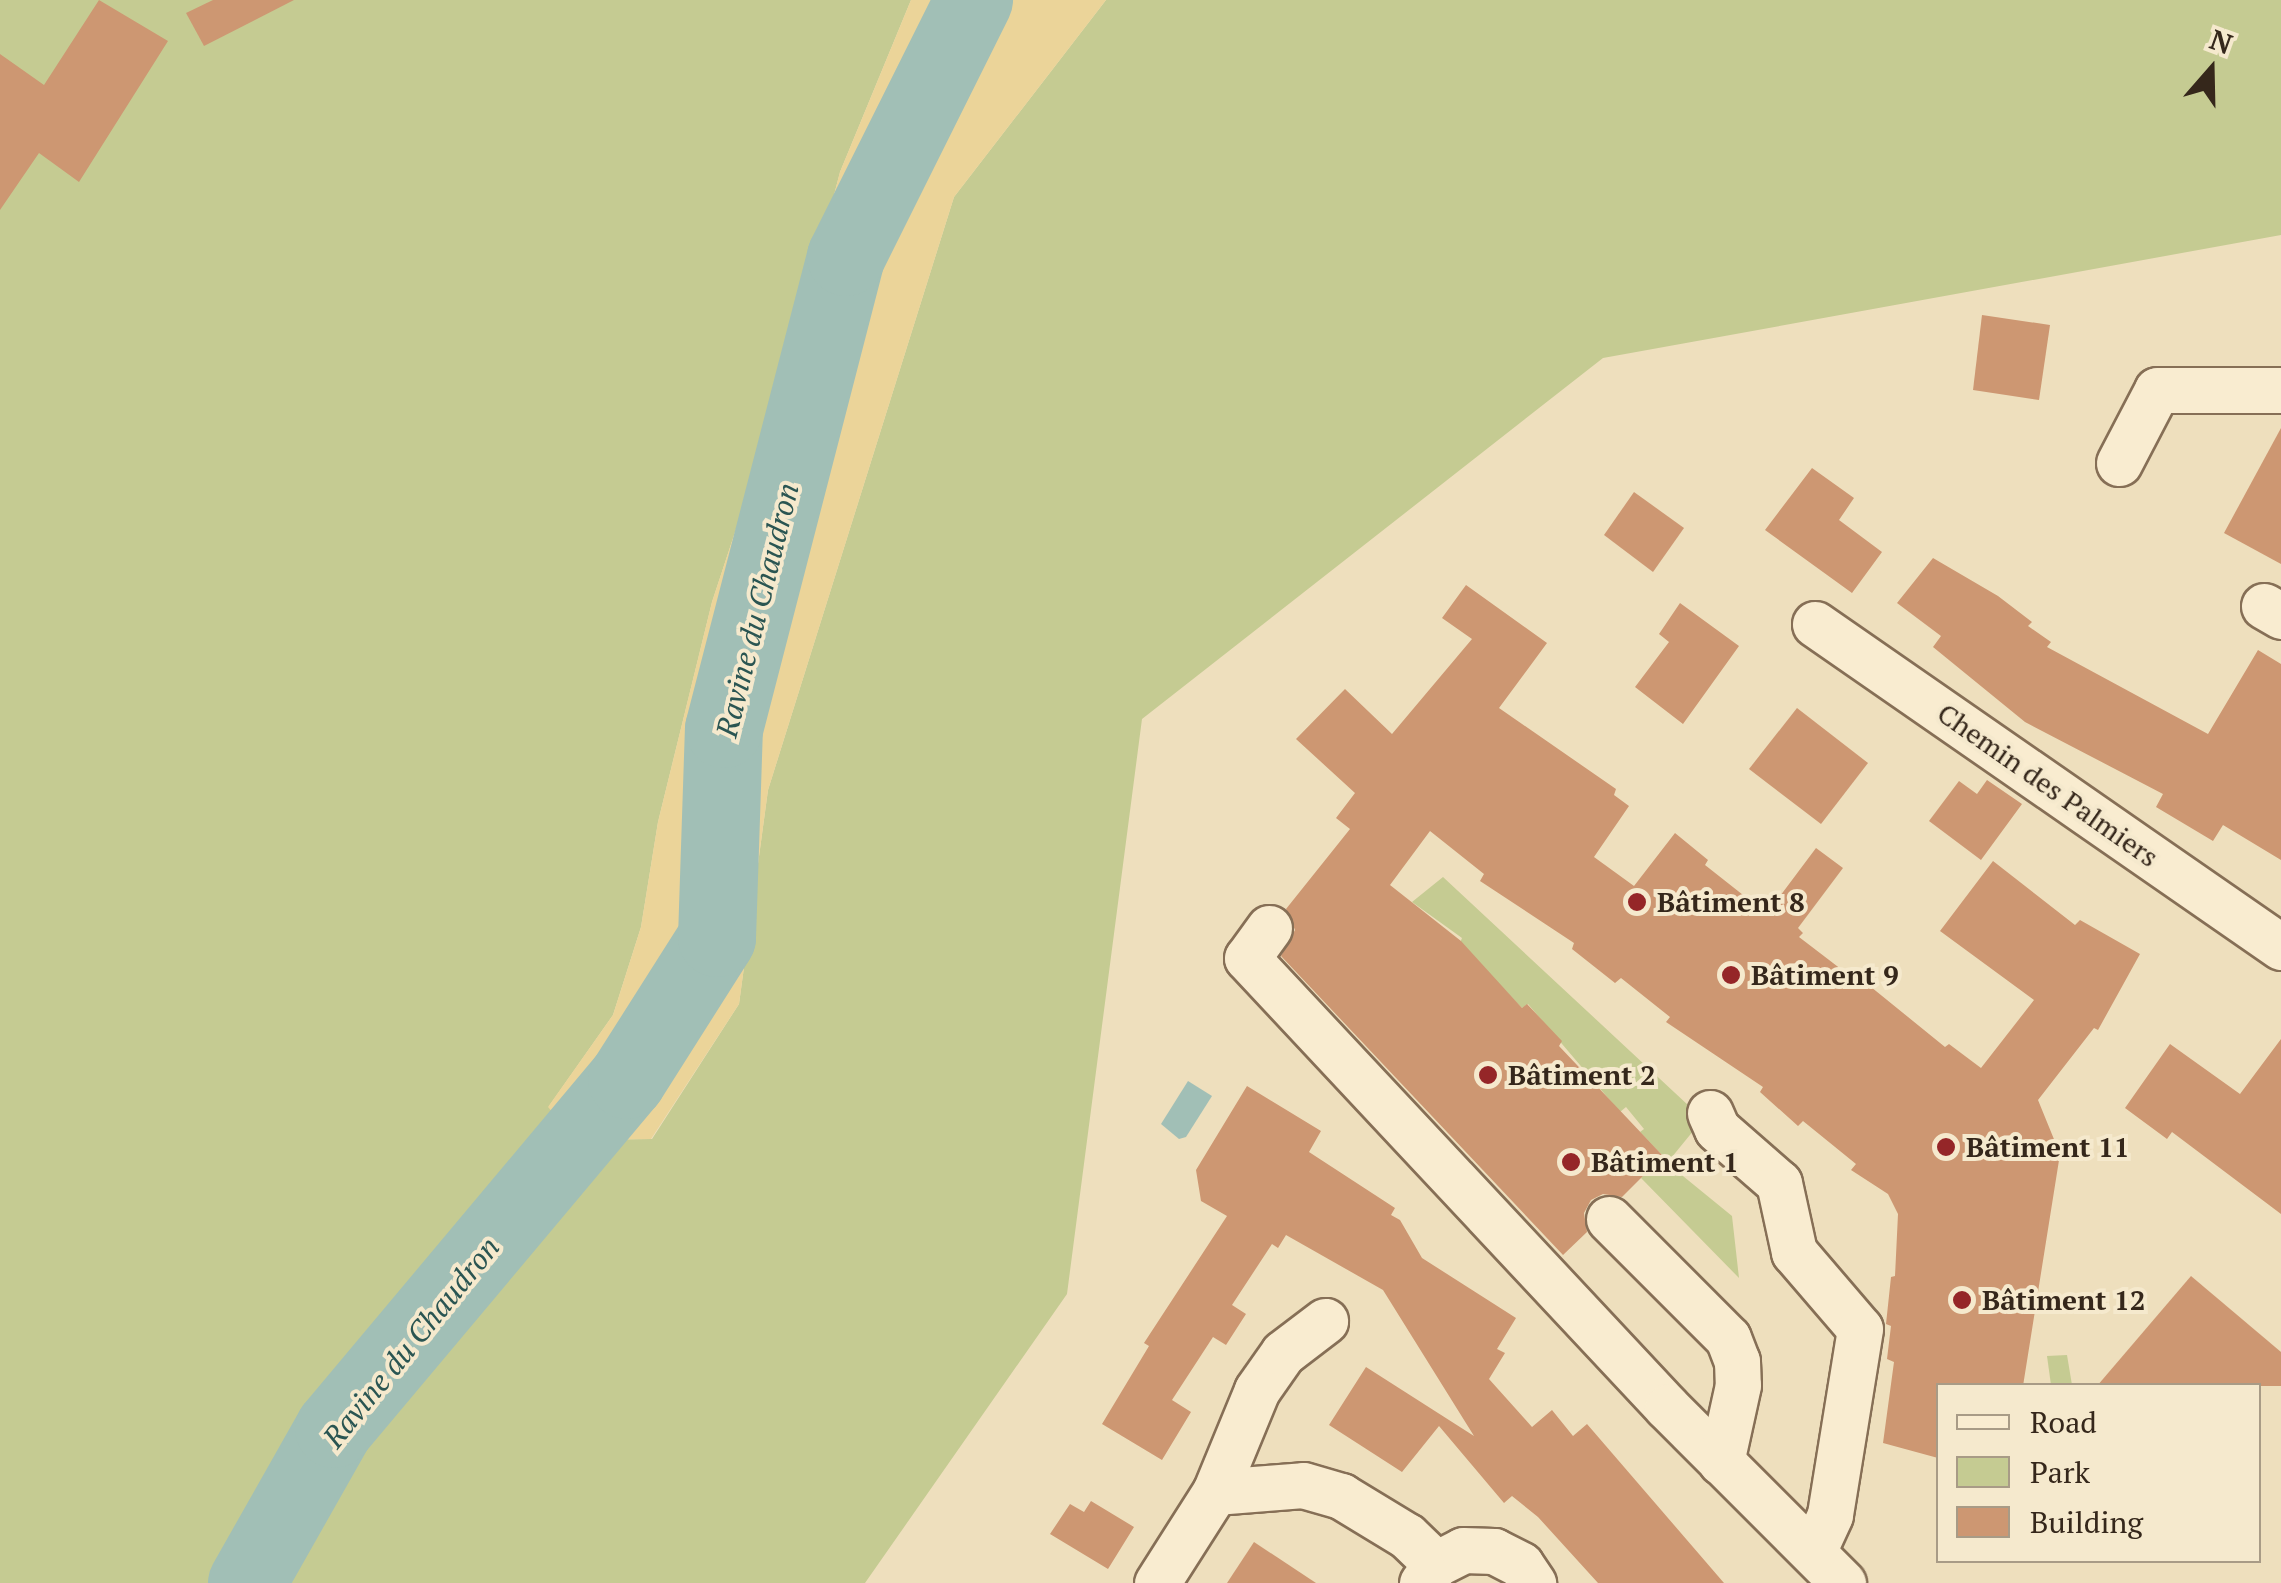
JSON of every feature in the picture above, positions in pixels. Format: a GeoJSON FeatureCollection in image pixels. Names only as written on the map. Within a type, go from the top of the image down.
{"type":"FeatureCollection","features":[{"type":"Feature","properties":{"kind":"street"},"geometry":{"type":"LineString","coordinates":[[2119,462],[2158,390],[2281,390]]}},
{"type":"Feature","properties":{"kind":"street","name":"Chemin des Palmiers"},"geometry":{"type":"LineString","coordinates":[[1815,624],[2281,947]]}},
{"type":"Feature","properties":{"kind":"street"},"geometry":{"type":"LineString","coordinates":[[1269,928],[1247,958],[1721,1462],[1828,1568]]}},
{"type":"Feature","properties":{"kind":"street"},"geometry":{"type":"LineString","coordinates":[[1710,1112],[1717,1129],[1779,1184],[1794,1252],[1860,1329],[1830,1515],[1828,1568]]}},
{"type":"Feature","properties":{"kind":"street"},"geometry":{"type":"LineString","coordinates":[[1609,1220],[1728,1338],[1737,1361],[1738,1384],[1721,1462]]}},
{"type":"Feature","properties":{"kind":"street"},"geometry":{"type":"LineString","coordinates":[[1157,1583],[1215,1492],[1256,1390],[1283,1354],[1326,1322]]}},
{"type":"Feature","properties":{"kind":"street"},"geometry":{"type":"LineString","coordinates":[[1215,1492],[1303,1485],[1342,1496],[1407,1536],[1429,1574],[1463,1550],[1494,1551],[1522,1566],[1533,1583]]}},
{"type":"Feature","properties":{"kind":"green space"},"geometry":{"type":"Polygon","coordinates":[[[0,0],[911,0],[840,172],[788,371],[712,602],[658,822],[641,927],[613,1015],[549,1106],[577,1140],[652,1139],[739,1004],[768,790],[954,197],[1106,0],[2281,0],[2281,235],[1603,358],[1142,719],[1067,1294],[865,1583],[0,1583],[0,0]]]}},
{"type":"Feature","properties":{"kind":"green space"},"geometry":{"type":"Polygon","coordinates":[[[1443,877],[1703,1119],[1667,1163],[1732,1216],[1739,1278],[1641,1178],[1663,1156],[1640,1132],[1644,1129],[1626,1107],[1620,1112],[1528,1004],[1522,1008],[1460,943],[1462,938],[1412,902],[1443,877]]]}},
{"type":"Feature","properties":{"kind":"green space"},"geometry":{"type":"Polygon","coordinates":[[[2067,1355],[2072,1383],[2051,1383],[2047,1356],[2067,1355]]]}},
{"type":"Feature","properties":{"kind":"sand"},"geometry":{"type":"Polygon","coordinates":[[[911,0],[1106,0],[954,197],[768,790],[739,1004],[651,1139],[576,1140],[548,1107],[613,1015],[641,927],[658,822],[712,602],[788,371],[840,172],[911,0]]]}},
{"type":"Feature","properties":{"kind":"water"},"geometry":{"type":"Polygon","coordinates":[[[1188,1081],[1212,1096],[1186,1137],[1179,1139],[1161,1124],[1188,1081]]]}},
{"type":"Feature","properties":{"kind":"building"},"geometry":{"type":"Polygon","coordinates":[[[99,0],[168,41],[79,182],[39,153],[0,210],[0,54],[44,85],[99,0]]]}},
{"type":"Feature","properties":{"kind":"building"},"geometry":{"type":"Polygon","coordinates":[[[213,0],[294,0],[204,46],[186,13],[213,0]]]}},
{"type":"Feature","properties":{"kind":"building"},"geometry":{"type":"Polygon","coordinates":[[[1982,315],[2050,325],[2039,400],[1973,390],[1982,315]]]}},
{"type":"Feature","properties":{"kind":"building"},"geometry":{"type":"Polygon","coordinates":[[[2281,428],[2281,564],[2224,533],[2281,428]]]}},
{"type":"Feature","properties":{"kind":"building"},"geometry":{"type":"Polygon","coordinates":[[[1812,468],[1854,498],[1839,520],[1882,552],[1852,593],[1765,530],[1812,468]]]}},
{"type":"Feature","properties":{"kind":"building"},"geometry":{"type":"Polygon","coordinates":[[[1634,492],[1684,528],[1653,572],[1604,535],[1634,492]]]}},
{"type":"Feature","properties":{"kind":"building"},"geometry":{"type":"Polygon","coordinates":[[[1933,558],[1998,596],[2032,622],[2028,626],[2051,642],[2047,647],[2208,734],[2258,650],[2281,664],[2281,860],[2223,825],[2213,841],[2156,807],[2163,794],[2025,722],[1933,647],[1941,636],[1897,603],[1933,558]]]}},
{"type":"Feature","properties":{"kind":"building"},"geometry":{"type":"Polygon","coordinates":[[[1466,585],[1547,643],[1499,708],[1616,789],[1614,795],[1629,806],[1594,857],[1634,886],[1675,833],[1708,860],[1705,865],[1757,906],[1762,901],[1771,908],[1816,848],[1843,868],[1798,928],[1803,933],[1799,937],[1850,976],[1855,974],[1945,1047],[1949,1044],[1981,1068],[2034,1000],[1940,931],[1993,861],[2075,925],[2080,920],[2140,954],[2098,1030],[2094,1028],[2038,1100],[2060,1154],[2023,1383],[1936,1383],[1936,1457],[1883,1443],[1894,1362],[1887,1359],[1891,1326],[1886,1324],[1891,1277],[1895,1276],[1898,1214],[1888,1194],[1851,1170],[1856,1164],[1803,1121],[1798,1126],[1760,1092],[1763,1087],[1666,1022],[1670,1017],[1621,978],[1615,983],[1572,949],[1574,943],[1480,881],[1484,874],[1430,831],[1390,885],[1461,941],[1522,1008],[1527,1004],[1562,1041],[1559,1046],[1663,1156],[1622,1197],[1603,1194],[1591,1200],[1584,1213],[1587,1232],[1563,1255],[1281,956],[1295,930],[1286,909],[1350,829],[1336,818],[1355,793],[1296,739],[1345,689],[1392,734],[1472,639],[1442,618],[1466,585]]]}},
{"type":"Feature","properties":{"kind":"building"},"geometry":{"type":"Polygon","coordinates":[[[1680,603],[1739,646],[1683,724],[1635,687],[1669,642],[1659,634],[1680,603]]]}},
{"type":"Feature","properties":{"kind":"building"},"geometry":{"type":"Polygon","coordinates":[[[1797,708],[1868,763],[1821,824],[1749,769],[1797,708]]]}},
{"type":"Feature","properties":{"kind":"building"},"geometry":{"type":"Polygon","coordinates":[[[1987,780],[2022,804],[1981,860],[1929,821],[1959,781],[1977,794],[1987,780]]]}},
{"type":"Feature","properties":{"kind":"building"},"geometry":{"type":"Polygon","coordinates":[[[2281,1039],[2281,1214],[2172,1132],[2167,1139],[2125,1108],[2170,1044],[2240,1094],[2281,1039]]]}},
{"type":"Feature","properties":{"kind":"building"},"geometry":{"type":"Polygon","coordinates":[[[1247,1086],[1321,1131],[1309,1152],[1395,1208],[1391,1215],[1400,1220],[1422,1258],[1516,1318],[1497,1349],[1505,1353],[1489,1379],[1532,1427],[1552,1410],[1573,1436],[1587,1424],[1724,1583],[1598,1583],[1538,1517],[1512,1496],[1504,1503],[1439,1426],[1402,1472],[1329,1425],[1366,1367],[1474,1436],[1383,1290],[1286,1235],[1278,1248],[1272,1244],[1232,1305],[1246,1314],[1226,1345],[1213,1337],[1172,1400],[1191,1412],[1162,1460],[1102,1424],[1149,1346],[1144,1343],[1227,1216],[1201,1201],[1196,1170],[1247,1086]]]}},
{"type":"Feature","properties":{"kind":"building"},"geometry":{"type":"Polygon","coordinates":[[[2191,1276],[2281,1352],[2281,1386],[2100,1383],[2191,1276]]]}},
{"type":"Feature","properties":{"kind":"building"},"geometry":{"type":"Polygon","coordinates":[[[1091,1501],[1134,1527],[1108,1569],[1050,1534],[1070,1504],[1084,1512],[1091,1501]]]}},
{"type":"Feature","properties":{"kind":"building"},"geometry":{"type":"Polygon","coordinates":[[[1254,1542],[1316,1583],[1227,1583],[1254,1542]]]}},
{"type":"Feature","properties":{"kind":"waterway","name":"Ravine du Chaudron"},"geometry":{"type":"LineString","coordinates":[[247,1583],[334,1429],[627,1080],[717,938],[724,729],[846,257],[974,0]]}},
{"type":"Feature","properties":{"kind":"place","name":"Bâtiment 8"},"geometry":{"type":"Point","coordinates":[1637,902]}},
{"type":"Feature","properties":{"kind":"place","name":"Bâtiment 9"},"geometry":{"type":"Point","coordinates":[1731,975]}},
{"type":"Feature","properties":{"kind":"place","name":"Bâtiment 2"},"geometry":{"type":"Point","coordinates":[1488,1075]}},
{"type":"Feature","properties":{"kind":"place","name":"Bâtiment 11"},"geometry":{"type":"Point","coordinates":[1946,1147]}},
{"type":"Feature","properties":{"kind":"place","name":"Bâtiment 1"},"geometry":{"type":"Point","coordinates":[1571,1162]}},
{"type":"Feature","properties":{"kind":"place","name":"Bâtiment 12"},"geometry":{"type":"Point","coordinates":[1962,1300]}}]}
